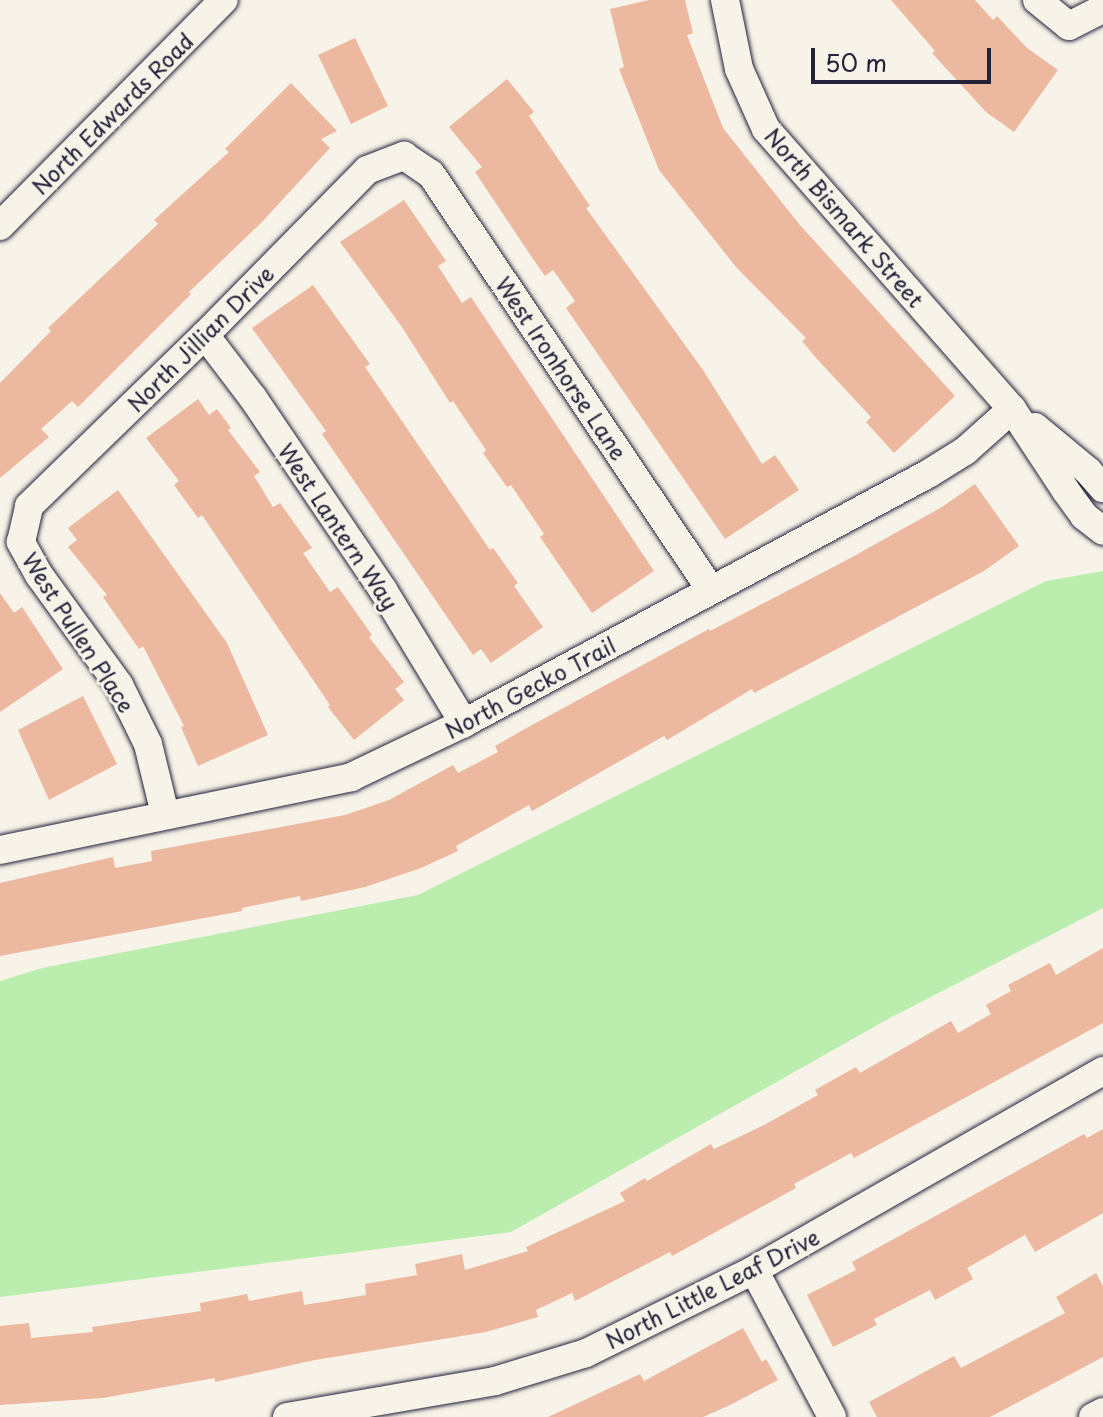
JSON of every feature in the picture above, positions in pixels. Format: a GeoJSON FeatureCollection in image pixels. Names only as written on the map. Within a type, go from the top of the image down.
{"type":"FeatureCollection","features":[{"type":"Feature","properties":{"kind":"street","name":"North Edwards Road"},"geometry":{"type":"LineString","coordinates":[[0,226],[224,0]]}},
{"type":"Feature","properties":{"kind":"street","name":"North Bismark Street"},"geometry":{"type":"LineString","coordinates":[[725,0],[739,69],[766,129],[1012,409]]}},
{"type":"Feature","properties":{"kind":"street"},"geometry":{"type":"LineString","coordinates":[[1037,0],[1069,26],[1103,9]]}},
{"type":"Feature","properties":{"kind":"street","name":"North Jillian Drive"},"geometry":{"type":"LineString","coordinates":[[21,542],[29,506],[205,335],[367,170],[404,156]]}},
{"type":"Feature","properties":{"kind":"street","name":"West Ironhorse Lane"},"geometry":{"type":"LineString","coordinates":[[404,156],[431,174],[711,590]]}},
{"type":"Feature","properties":{"kind":"street","name":"West Lantern Way"},"geometry":{"type":"LineString","coordinates":[[205,335],[253,398],[383,590],[464,723]]}},
{"type":"Feature","properties":{"kind":"street"},"geometry":{"type":"LineString","coordinates":[[1012,409],[1088,471],[1103,488]]}},
{"type":"Feature","properties":{"kind":"street"},"geometry":{"type":"LineString","coordinates":[[1012,409],[1097,516]]}},
{"type":"Feature","properties":{"kind":"street","name":"North Gecko Trail"},"geometry":{"type":"LineString","coordinates":[[0,850],[351,777],[464,723],[928,474],[965,451],[1012,409]]}},
{"type":"Feature","properties":{"kind":"street","name":"West Pullen Place"},"geometry":{"type":"LineString","coordinates":[[21,542],[39,575],[119,685],[148,744],[165,814]]}},
{"type":"Feature","properties":{"kind":"street","name":"North Little Leaf Drive"},"geometry":{"type":"LineString","coordinates":[[287,1417],[495,1381],[586,1353],[754,1270],[1103,1071]]}},
{"type":"Feature","properties":{"kind":"street"},"geometry":{"type":"LineString","coordinates":[[754,1270],[832,1417]]}},
{"type":"Feature","properties":{"kind":"street"},"geometry":{"type":"LineString","coordinates":[[1093,1417],[1103,1412]]}},
{"type":"Feature","properties":{"kind":"green space"},"geometry":{"type":"Polygon","coordinates":[[[1103,571],[1103,908],[888,1019],[511,1232],[0,1297],[0,981],[42,968],[418,895],[1046,581],[1103,571]]]}},
{"type":"Feature","properties":{"kind":"building"},"geometry":{"type":"Polygon","coordinates":[[[649,0],[685,0],[693,33],[687,35],[723,128],[799,224],[955,396],[894,453],[866,422],[871,417],[802,341],[806,338],[736,267],[659,170],[619,69],[624,67],[610,9],[649,0]]]}},
{"type":"Feature","properties":{"kind":"building"},"geometry":{"type":"Polygon","coordinates":[[[891,0],[975,0],[993,20],[997,16],[1027,48],[1058,70],[1014,132],[986,112],[932,53],[935,51],[891,0]]]}},
{"type":"Feature","properties":{"kind":"building"},"geometry":{"type":"Polygon","coordinates":[[[355,38],[388,106],[351,124],[318,55],[355,38]]]}},
{"type":"Feature","properties":{"kind":"building"},"geometry":{"type":"Polygon","coordinates":[[[507,79],[534,112],[529,116],[590,206],[586,208],[703,370],[762,464],[775,455],[799,490],[725,539],[566,308],[575,301],[553,270],[545,276],[475,172],[482,167],[449,127],[507,79]]]}},
{"type":"Feature","properties":{"kind":"building"},"geometry":{"type":"Polygon","coordinates":[[[291,83],[337,131],[321,139],[330,148],[262,222],[78,407],[72,401],[41,429],[49,437],[0,478],[0,383],[51,331],[48,328],[158,224],[154,220],[229,152],[225,149],[291,83]]]}},
{"type":"Feature","properties":{"kind":"building"},"geometry":{"type":"Polygon","coordinates":[[[404,200],[446,261],[438,266],[462,303],[471,297],[654,571],[592,613],[540,537],[544,534],[511,485],[507,487],[483,453],[486,450],[453,401],[450,403],[402,327],[340,242],[404,200]]]}},
{"type":"Feature","properties":{"kind":"building"},"geometry":{"type":"Polygon","coordinates":[[[313,285],[370,364],[365,367],[490,550],[493,548],[518,583],[514,586],[543,627],[491,663],[481,649],[473,655],[322,434],[326,431],[252,328],[313,285]]]}},
{"type":"Feature","properties":{"kind":"building"},"geometry":{"type":"Polygon","coordinates":[[[198,399],[209,415],[217,409],[231,428],[228,430],[260,472],[254,476],[273,507],[280,503],[312,548],[303,553],[330,592],[338,587],[372,635],[369,637],[404,682],[395,689],[404,700],[354,740],[328,707],[330,705],[202,515],[198,518],[174,485],[179,481],[146,438],[198,399]]]}},
{"type":"Feature","properties":{"kind":"building"},"geometry":{"type":"Polygon","coordinates":[[[975,484],[1019,546],[984,571],[754,693],[752,689],[667,740],[664,736],[532,811],[529,805],[456,846],[458,851],[421,868],[365,887],[301,901],[300,896],[242,908],[242,911],[0,956],[0,883],[113,857],[115,868],[152,861],[151,851],[345,815],[389,800],[453,765],[458,773],[498,752],[495,746],[532,725],[709,629],[845,561],[942,507],[975,484]]]}},
{"type":"Feature","properties":{"kind":"building"},"geometry":{"type":"Polygon","coordinates":[[[118,490],[227,643],[268,735],[198,766],[181,727],[184,726],[143,646],[139,649],[103,597],[107,595],[68,547],[77,540],[68,528],[118,490]]]}},
{"type":"Feature","properties":{"kind":"building"},"geometry":{"type":"Polygon","coordinates":[[[0,593],[14,613],[22,607],[63,669],[0,712],[0,593]]]}},
{"type":"Feature","properties":{"kind":"building"},"geometry":{"type":"Polygon","coordinates":[[[83,696],[117,764],[49,800],[18,730],[83,696]]]}},
{"type":"Feature","properties":{"kind":"building"},"geometry":{"type":"Polygon","coordinates":[[[1103,948],[1103,1023],[854,1158],[851,1153],[794,1184],[796,1188],[672,1256],[670,1252],[575,1301],[572,1293],[536,1310],[538,1317],[486,1332],[315,1360],[215,1382],[215,1378],[103,1398],[0,1405],[0,1326],[29,1323],[31,1338],[93,1332],[92,1327],[201,1311],[200,1303],[247,1294],[249,1301],[302,1291],[304,1305],[366,1295],[365,1284],[417,1275],[415,1264],[462,1254],[465,1270],[528,1251],[526,1247],[625,1201],[620,1193],[645,1178],[647,1181],[711,1144],[714,1149],[764,1125],[818,1095],[815,1090],[856,1067],[860,1073],[951,1021],[958,1033],[991,1014],[986,1005],[1011,991],[1008,985],[1050,963],[1056,975],[1103,948]]]}},
{"type":"Feature","properties":{"kind":"building"},"geometry":{"type":"Polygon","coordinates":[[[1103,1129],[1103,1213],[1035,1252],[1025,1235],[967,1268],[973,1279],[935,1300],[930,1290],[874,1319],[877,1325],[833,1347],[807,1295],[856,1270],[852,1262],[1084,1134],[1087,1138],[1103,1129]]]}},
{"type":"Feature","properties":{"kind":"building"},"geometry":{"type":"Polygon","coordinates":[[[1096,1273],[1103,1286],[1103,1357],[990,1417],[877,1417],[869,1402],[954,1356],[961,1368],[1065,1313],[1056,1297],[1096,1273]]]}},
{"type":"Feature","properties":{"kind":"building"},"geometry":{"type":"Polygon","coordinates":[[[743,1328],[762,1362],[766,1359],[778,1380],[728,1406],[703,1417],[548,1417],[640,1374],[644,1381],[743,1328]]]}}]}
